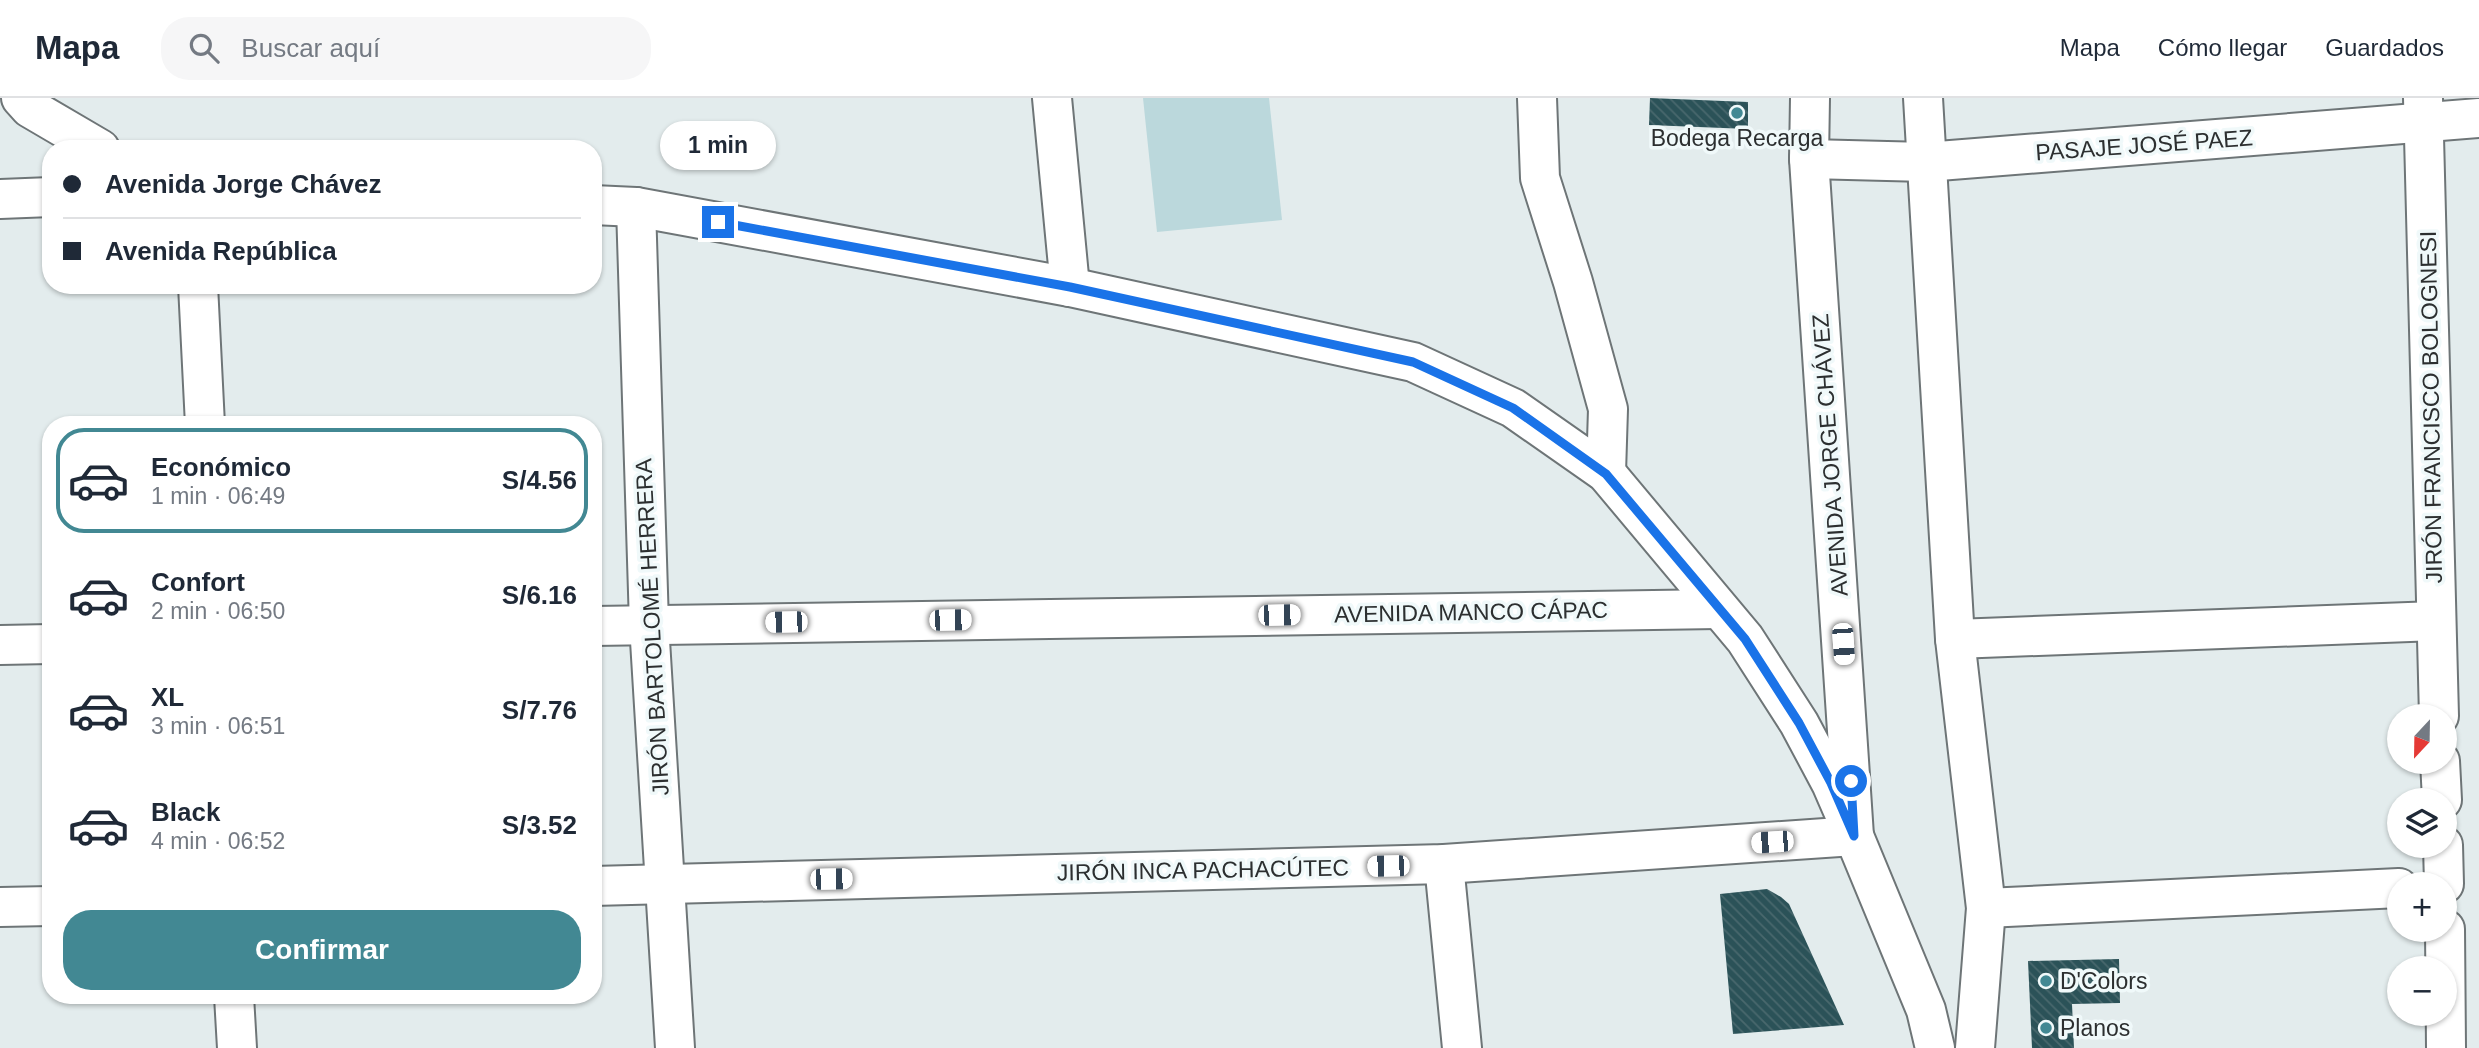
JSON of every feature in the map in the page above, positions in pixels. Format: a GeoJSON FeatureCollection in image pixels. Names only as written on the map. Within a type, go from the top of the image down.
{"type":"FeatureCollection","features":[{"type":"Feature","properties":{"kind":"street"},"geometry":{"type":"LineString","coordinates":[[21,98],[30,108],[85,140]]}},
{"type":"Feature","properties":{"kind":"street"},"geometry":{"type":"LineString","coordinates":[[1052,98],[1070,287]]}},
{"type":"Feature","properties":{"kind":"street"},"geometry":{"type":"LineString","coordinates":[[1537,98],[1539,178],[1573,282],[1608,409],[1606,474]]}},
{"type":"Feature","properties":{"kind":"street","name":"AVENIDA JORGE CHÁVEZ"},"geometry":{"type":"LineString","coordinates":[[1810,98],[1809,159],[1854,836],[1926,1010],[1935,1048]]}},
{"type":"Feature","properties":{"kind":"street"},"geometry":{"type":"LineString","coordinates":[[1923,98],[1955,639],[1986,908],[1975,1048]]}},
{"type":"Feature","properties":{"kind":"street","name":"PASAJE JOSÉ PAEZ"},"geometry":{"type":"LineString","coordinates":[[1809,159],[1926,162],[2423,111],[2479,118]]}},
{"type":"Feature","properties":{"kind":"street","name":"JIRÓN FRANCISCO BOLOGNESI"},"geometry":{"type":"LineString","coordinates":[[2423,111],[2439,704]]}},
{"type":"Feature","properties":{"kind":"street"},"geometry":{"type":"LineString","coordinates":[[0,199],[42,197]]}},
{"type":"Feature","properties":{"kind":"street"},"geometry":{"type":"LineString","coordinates":[[602,205],[636,207],[1070,287],[1413,362],[1513,408],[1606,474],[1745,639],[1799,723],[1831,783],[1854,836]]}},
{"type":"Feature","properties":{"kind":"street","name":"JIRÓN BARTOLOMÉ HERRERA"},"geometry":{"type":"LineString","coordinates":[[636,207],[649,624],[675,1048]]}},
{"type":"Feature","properties":{"kind":"street"},"geometry":{"type":"LineString","coordinates":[[198,294],[205,416]]}},
{"type":"Feature","properties":{"kind":"street","name":"AVENIDA MANCO CÁPAC"},"geometry":{"type":"LineString","coordinates":[[602,626],[1718,609]]}},
{"type":"Feature","properties":{"kind":"street"},"geometry":{"type":"LineString","coordinates":[[1955,639],[2436,621]]}},
{"type":"Feature","properties":{"kind":"street"},"geometry":{"type":"LineString","coordinates":[[0,645],[42,643]]}},
{"type":"Feature","properties":{"kind":"street","name":"JIRÓN INCA PACHACÚTEC"},"geometry":{"type":"LineString","coordinates":[[602,886],[1444,864],[1854,836]]}},
{"type":"Feature","properties":{"kind":"street"},"geometry":{"type":"LineString","coordinates":[[1444,864],[1462,1048]]}},
{"type":"Feature","properties":{"kind":"street"},"geometry":{"type":"LineString","coordinates":[[1986,908],[2387,889]]}},
{"type":"Feature","properties":{"kind":"street"},"geometry":{"type":"LineString","coordinates":[[0,907],[42,906]]}},
{"type":"Feature","properties":{"kind":"street"},"geometry":{"type":"LineString","coordinates":[[2445,942],[2446,1048]]}},
{"type":"Feature","properties":{"kind":"street"},"geometry":{"type":"LineString","coordinates":[[234,1004],[236,1048]]}},
{"type":"Feature","properties":{"kind":"shaded area"},"geometry":{"type":"Polygon","coordinates":[[[1143,98],[1269,98],[1282,220],[1157,232],[1143,98]]]}},
{"type":"Feature","properties":{"kind":"building"},"geometry":{"type":"Polygon","coordinates":[[[1650,98],[1748,102],[1748,129],[1649,125],[1650,98]]]}},
{"type":"Feature","properties":{"kind":"building"},"geometry":{"type":"Polygon","coordinates":[[[1767,889],[1789,904],[1844,1025],[1733,1034],[1720,894],[1767,889]]]}},
{"type":"Feature","properties":{"kind":"building"},"geometry":{"type":"Polygon","coordinates":[[[2119,959],[2120,1003],[2072,1004],[2074,1048],[2032,1048],[2028,961],[2119,959]]]}},
{"type":"Feature","properties":{"kind":"place","name":"Bodega Recarga"},"geometry":{"type":"Point","coordinates":[1737,113]}},
{"type":"Feature","properties":{"kind":"place","name":"D'Colors"},"geometry":{"type":"Point","coordinates":[2046,981]}},
{"type":"Feature","properties":{"kind":"place","name":"Planos"},"geometry":{"type":"Point","coordinates":[2046,1028]}},
{"type":"Feature","properties":{"kind":"route"},"geometry":{"type":"LineString","coordinates":[[718,222],[1070,287],[1413,362],[1513,408],[1606,474],[1745,639],[1799,723],[1831,783],[1854,836],[1851,781]]}}]}
